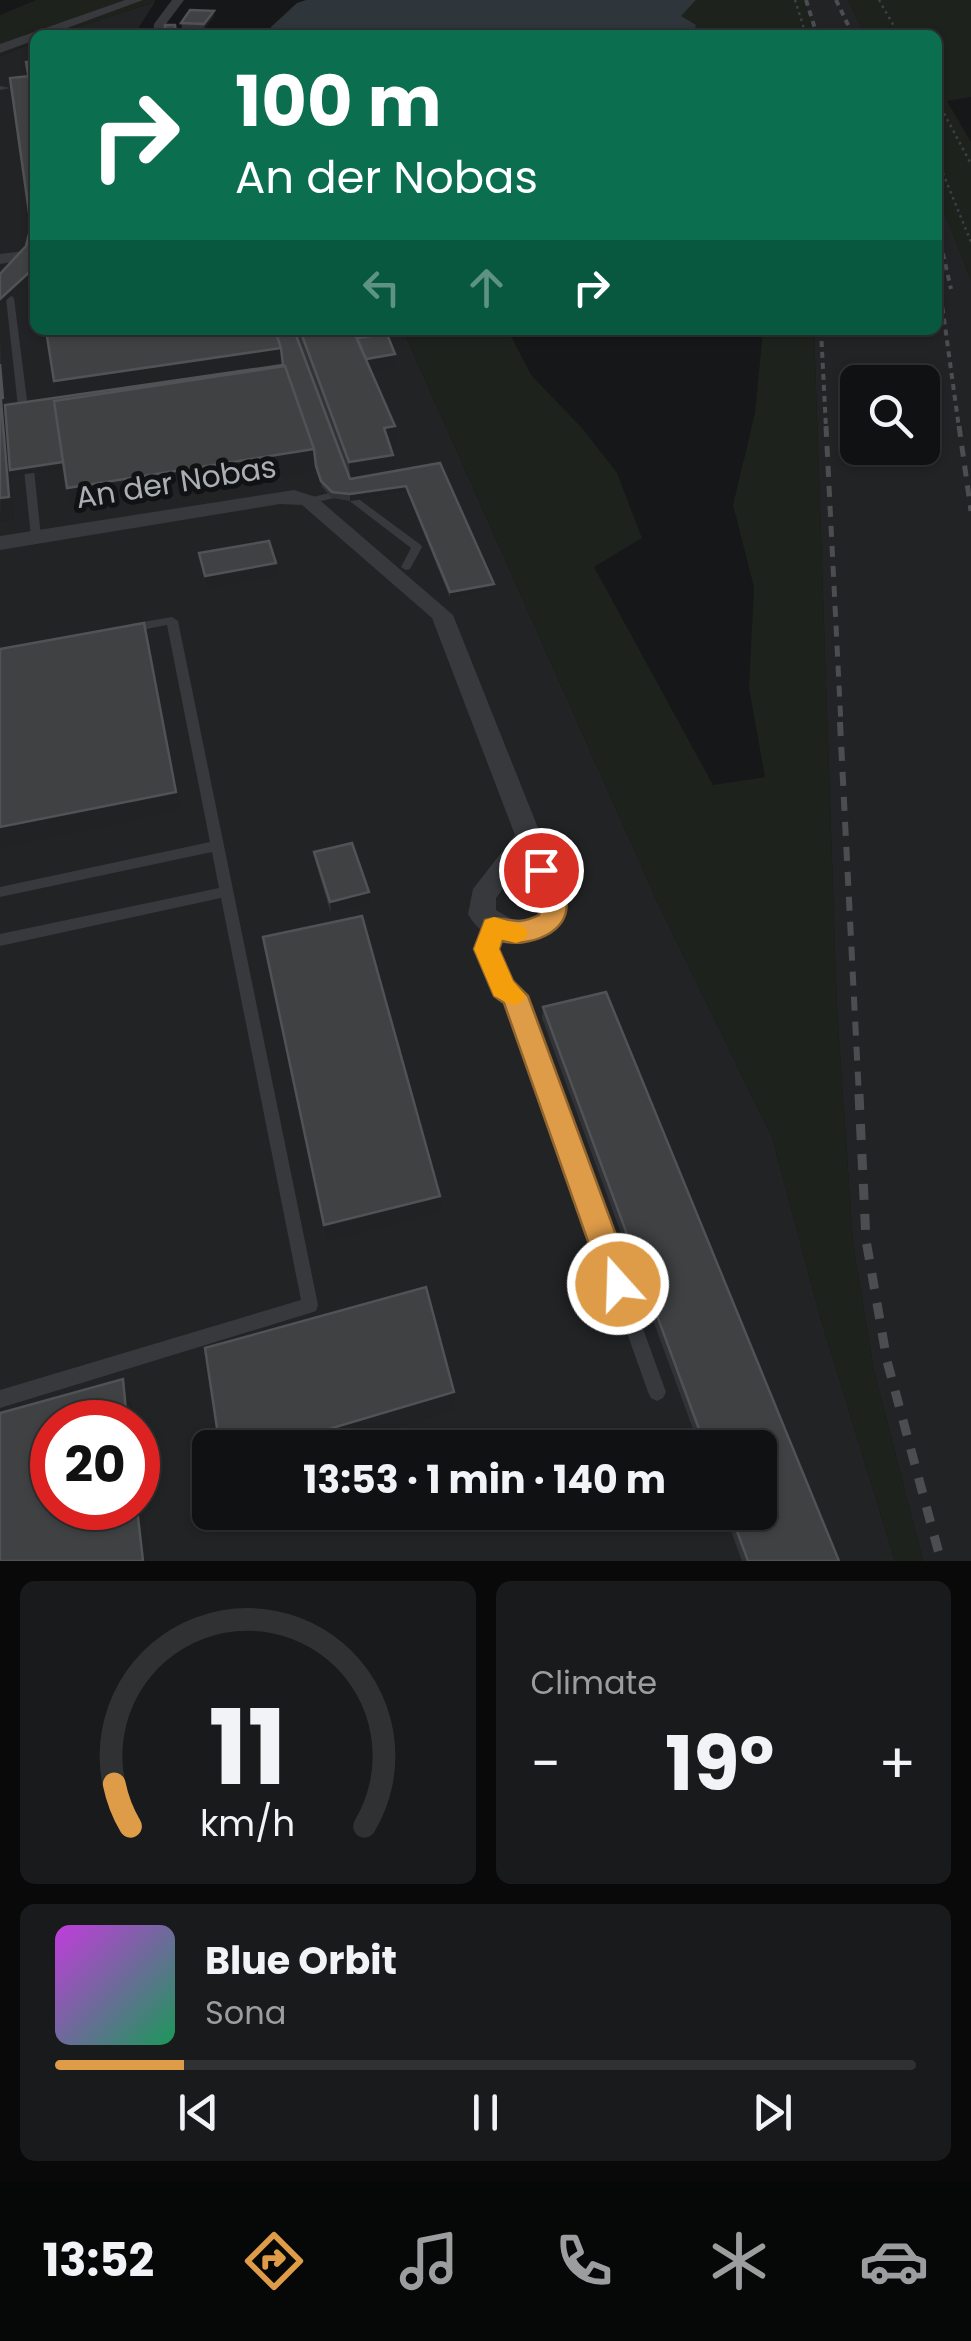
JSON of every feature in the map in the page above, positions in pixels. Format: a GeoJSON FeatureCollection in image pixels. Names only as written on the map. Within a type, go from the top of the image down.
{"type":"FeatureCollection","features":[{"type":"Feature","properties":{"kind":"street"},"geometry":{"type":"LineString","coordinates":[[50,30],[136,0]]}},
{"type":"Feature","properties":{"kind":"street"},"geometry":{"type":"LineString","coordinates":[[160,30],[160,24],[178,0]]}},
{"type":"Feature","properties":{"kind":"street"},"geometry":{"type":"LineString","coordinates":[[0,49],[30,37]]}},
{"type":"Feature","properties":{"kind":"street","name":"An der Nobas"},"geometry":{"type":"LineString","coordinates":[[0,543],[280,498],[309,501],[442,615],[555,903],[554,913],[539,928],[508,933],[494,927]]}},
{"type":"Feature","properties":{"kind":"street"},"geometry":{"type":"LineString","coordinates":[[494,927],[482,914],[483,896],[528,837]]}},
{"type":"Feature","properties":{"kind":"lane"},"geometry":{"type":"LineString","coordinates":[[10,298],[24,419]]}},
{"type":"Feature","properties":{"kind":"lane"},"geometry":{"type":"LineString","coordinates":[[26,439],[36,538]]}},
{"type":"Feature","properties":{"kind":"lane"},"geometry":{"type":"LineString","coordinates":[[309,501],[345,492],[417,547],[406,567]]}},
{"type":"Feature","properties":{"kind":"lane"},"geometry":{"type":"LineString","coordinates":[[0,1399],[310,1304],[172,621],[114,631]]}},
{"type":"Feature","properties":{"kind":"lane"},"geometry":{"type":"LineString","coordinates":[[0,892],[217,846]]}},
{"type":"Feature","properties":{"kind":"lane"},"geometry":{"type":"LineString","coordinates":[[0,940],[226,892]]}},
{"type":"Feature","properties":{"kind":"lane"},"geometry":{"type":"LineString","coordinates":[[494,927],[486,949],[503,988],[515,996],[658,1392]]}},
{"type":"Feature","properties":{"kind":"path"},"geometry":{"type":"LineString","coordinates":[[794,0],[804,30]]}},
{"type":"Feature","properties":{"kind":"path"},"geometry":{"type":"LineString","coordinates":[[879,0],[895,30]]}},
{"type":"Feature","properties":{"kind":"path"},"geometry":{"type":"LineString","coordinates":[[942,110],[971,164]]}},
{"type":"Feature","properties":{"kind":"path"},"geometry":{"type":"LineString","coordinates":[[942,172],[971,242]]}},
{"type":"Feature","properties":{"kind":"shaded area"},"geometry":{"type":"Polygon","coordinates":[[[36,0],[155,0],[68,30],[30,30],[30,44],[0,56],[0,15],[36,0]]]}},
{"type":"Feature","properties":{"kind":"shaded area"},"geometry":{"type":"Polygon","coordinates":[[[696,0],[804,0],[813,30],[693,30],[680,16],[696,0]]]}},
{"type":"Feature","properties":{"kind":"shaded area"},"geometry":{"type":"Polygon","coordinates":[[[696,0],[681,16],[696,25],[694,30],[271,30],[297,3],[696,0]]]}},
{"type":"Feature","properties":{"kind":"shaded area"},"geometry":{"type":"Polygon","coordinates":[[[804,0],[848,0],[863,30],[813,30],[804,0]]]}},
{"type":"Feature","properties":{"kind":"shaded area"},"geometry":{"type":"Polygon","coordinates":[[[848,0],[971,0],[971,97],[947,101],[971,142],[971,280],[942,205],[942,30],[863,30],[848,0]]]}},
{"type":"Feature","properties":{"kind":"shaded area"},"geometry":{"type":"Polygon","coordinates":[[[155,2],[139,30],[68,30],[155,2]]]}},
{"type":"Feature","properties":{"kind":"shaded area"},"geometry":{"type":"Polygon","coordinates":[[[30,44],[30,335],[405,335],[658,903],[772,1137],[820,1316],[895,1561],[0,1561],[0,56],[30,44]]]}},
{"type":"Feature","properties":{"kind":"shaded area"},"geometry":{"type":"Polygon","coordinates":[[[942,205],[971,280],[971,1561],[923,1561],[874,1371],[853,1244],[837,1009],[814,335],[942,335],[942,205]]]}},
{"type":"Feature","properties":{"kind":"shaded area"},"geometry":{"type":"Polygon","coordinates":[[[405,335],[511,335],[531,375],[583,429],[617,473],[642,538],[594,567],[713,785],[765,777],[749,688],[754,587],[733,505],[755,413],[763,335],[814,335],[837,1009],[853,1244],[874,1371],[923,1561],[895,1561],[820,1316],[772,1137],[658,903],[405,335]]]}},
{"type":"Feature","properties":{"kind":"building"},"geometry":{"type":"Polygon","coordinates":[[[190,10],[214,11],[204,24],[181,23],[190,10]]]}},
{"type":"Feature","properties":{"kind":"building"},"geometry":{"type":"Polygon","coordinates":[[[29,76],[30,82],[30,219],[10,78],[29,76]]]}},
{"type":"Feature","properties":{"kind":"building"},"geometry":{"type":"Polygon","coordinates":[[[30,230],[30,272],[0,299],[0,274],[26,246],[30,230]]]}},
{"type":"Feature","properties":{"kind":"building"},"geometry":{"type":"Polygon","coordinates":[[[47,335],[277,335],[281,348],[54,381],[47,335]]]}},
{"type":"Feature","properties":{"kind":"building"},"geometry":{"type":"Polygon","coordinates":[[[277,335],[296,335],[350,479],[440,463],[494,584],[450,592],[406,486],[350,494],[332,492],[321,481],[285,366],[54,401],[63,462],[10,470],[5,405],[283,365],[277,335]]]}},
{"type":"Feature","properties":{"kind":"building"},"geometry":{"type":"Polygon","coordinates":[[[302,335],[355,335],[395,426],[384,428],[393,455],[349,462],[302,335]]]}},
{"type":"Feature","properties":{"kind":"building"},"geometry":{"type":"Polygon","coordinates":[[[387,335],[395,354],[366,359],[357,338],[387,335]]]}},
{"type":"Feature","properties":{"kind":"building"},"geometry":{"type":"Polygon","coordinates":[[[285,366],[314,449],[67,488],[54,401],[285,366]]]}},
{"type":"Feature","properties":{"kind":"building"},"geometry":{"type":"Polygon","coordinates":[[[0,388],[9,497],[0,498],[0,388]]]}},
{"type":"Feature","properties":{"kind":"building"},"geometry":{"type":"Polygon","coordinates":[[[269,541],[276,563],[205,576],[199,553],[269,541]]]}},
{"type":"Feature","properties":{"kind":"building"},"geometry":{"type":"Polygon","coordinates":[[[144,623],[176,792],[0,827],[0,649],[144,623]]]}},
{"type":"Feature","properties":{"kind":"building"},"geometry":{"type":"Polygon","coordinates":[[[352,843],[369,892],[330,902],[314,852],[352,843]]]}},
{"type":"Feature","properties":{"kind":"building"},"geometry":{"type":"Polygon","coordinates":[[[362,916],[440,1196],[324,1225],[263,937],[362,916]]]}},
{"type":"Feature","properties":{"kind":"building"},"geometry":{"type":"Polygon","coordinates":[[[606,992],[839,1561],[748,1561],[737,1530],[777,1530],[777,1430],[699,1430],[543,1007],[606,992]]]}},
{"type":"Feature","properties":{"kind":"building"},"geometry":{"type":"Polygon","coordinates":[[[426,1287],[454,1392],[326,1430],[217,1430],[205,1348],[426,1287]]]}},
{"type":"Feature","properties":{"kind":"building"},"geometry":{"type":"Polygon","coordinates":[[[123,1379],[125,1400],[47,1400],[123,1379]]]}},
{"type":"Feature","properties":{"kind":"building"},"geometry":{"type":"Polygon","coordinates":[[[30,1405],[30,1530],[139,1530],[143,1561],[0,1561],[0,1413],[30,1405]]]}},
{"type":"Feature","properties":{"kind":"railway"},"geometry":{"type":"LineString","coordinates":[[806,0],[815,30]]}},
{"type":"Feature","properties":{"kind":"railway"},"geometry":{"type":"LineString","coordinates":[[836,0],[851,30]]}},
{"type":"Feature","properties":{"kind":"railway"},"geometry":{"type":"LineString","coordinates":[[942,250],[951,289]]}},
{"type":"Feature","properties":{"kind":"railway"},"geometry":{"type":"LineString","coordinates":[[942,304],[959,428]]}},
{"type":"Feature","properties":{"kind":"railway"},"geometry":{"type":"LineString","coordinates":[[821,335],[826,428]]}},
{"type":"Feature","properties":{"kind":"railway"},"geometry":{"type":"LineString","coordinates":[[826,426],[841,725]]}},
{"type":"Feature","properties":{"kind":"railway"},"geometry":{"type":"LineString","coordinates":[[959,426],[971,511]]}},
{"type":"Feature","properties":{"kind":"railway"},"geometry":{"type":"LineString","coordinates":[[840,722],[859,1097]]}},
{"type":"Feature","properties":{"kind":"railway"},"geometry":{"type":"LineString","coordinates":[[859,1094],[866,1240],[887,1361],[941,1561]]}},
{"type":"Feature","properties":{"kind":"slow traffic"},"geometry":{"type":"LineString","coordinates":[[513,995],[503,988],[486,949],[494,927],[516,933]]}},
{"type":"Feature","properties":{"kind":"route"},"geometry":{"type":"LineString","coordinates":[[541,870],[555,903],[549,921],[526,933],[508,933],[494,927],[486,949],[503,988],[515,996],[618,1284]]}}]}
